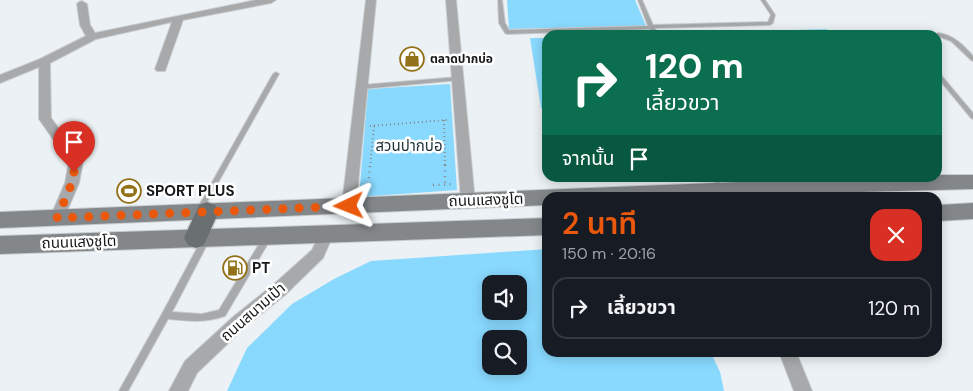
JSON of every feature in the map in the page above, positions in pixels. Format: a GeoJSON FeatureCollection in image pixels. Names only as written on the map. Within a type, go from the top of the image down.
{"type":"FeatureCollection","features":[{"type":"Feature","properties":{"kind":"main road","name":"ถนนแสงชูโต"},"geometry":{"type":"LineString","coordinates":[[593,192],[718,184],[837,191],[973,182]]}},
{"type":"Feature","properties":{"kind":"main road","name":"ถนนแสงชูโต"},"geometry":{"type":"LineString","coordinates":[[0,220],[349,206],[542,195]]}},
{"type":"Feature","properties":{"kind":"main road"},"geometry":{"type":"LineString","coordinates":[[942,212],[973,211]]}},
{"type":"Feature","properties":{"kind":"main road"},"geometry":{"type":"LineString","coordinates":[[201,238],[203,212]]}},
{"type":"Feature","properties":{"kind":"main road","name":"ถนนแสงชูโต"},"geometry":{"type":"LineString","coordinates":[[0,244],[542,226]]}},
{"type":"Feature","properties":{"kind":"street"},"geometry":{"type":"LineString","coordinates":[[0,79],[44,62],[92,37],[118,30],[271,0]]}},
{"type":"Feature","properties":{"kind":"street"},"geometry":{"type":"LineString","coordinates":[[349,206],[371,0]]}},
{"type":"Feature","properties":{"kind":"street"},"geometry":{"type":"LineString","coordinates":[[451,0],[468,200]]}},
{"type":"Feature","properties":{"kind":"street"},"geometry":{"type":"LineString","coordinates":[[82,4],[85,25],[92,37]]}},
{"type":"Feature","properties":{"kind":"street"},"geometry":{"type":"LineString","coordinates":[[161,69],[178,19]]}},
{"type":"Feature","properties":{"kind":"street"},"geometry":{"type":"LineString","coordinates":[[44,62],[45,120],[76,161],[72,183],[57,218]]}},
{"type":"Feature","properties":{"kind":"street","name":"ถนนสนามเป้า"},"geometry":{"type":"LineString","coordinates":[[178,391],[191,367],[239,322],[279,290],[318,254],[327,233]]}},
{"type":"Feature","properties":{"kind":"street"},"geometry":{"type":"LineString","coordinates":[[789,357],[803,391]]}},
{"type":"Feature","properties":{"kind":"lane"},"geometry":{"type":"LineString","coordinates":[[500,0],[502,23],[507,32],[542,31]]}},
{"type":"Feature","properties":{"kind":"lane"},"geometry":{"type":"LineString","coordinates":[[640,0],[652,28]]}},
{"type":"Feature","properties":{"kind":"lane"},"geometry":{"type":"LineString","coordinates":[[580,30],[770,23],[773,15],[763,0]]}},
{"type":"Feature","properties":{"kind":"lane"},"geometry":{"type":"LineString","coordinates":[[942,36],[951,38],[973,59]]}},
{"type":"Feature","properties":{"kind":"lane"},"geometry":{"type":"LineString","coordinates":[[203,212],[276,74]]}},
{"type":"Feature","properties":{"kind":"lane"},"geometry":{"type":"LineString","coordinates":[[362,87],[458,79]]}},
{"type":"Feature","properties":{"kind":"lane"},"geometry":{"type":"LineString","coordinates":[[942,80],[973,117]]}},
{"type":"Feature","properties":{"kind":"lane"},"geometry":{"type":"LineString","coordinates":[[166,315],[200,319],[211,318],[222,313],[269,235]]}},
{"type":"Feature","properties":{"kind":"lane"},"geometry":{"type":"LineString","coordinates":[[123,391],[166,315],[201,238]]}},
{"type":"Feature","properties":{"kind":"path"},"geometry":{"type":"LineString","coordinates":[[357,127],[461,119]]}},
{"type":"Feature","properties":{"kind":"path"},"geometry":{"type":"LineString","coordinates":[[444,120],[445,184]]}},
{"type":"Feature","properties":{"kind":"path"},"geometry":{"type":"LineString","coordinates":[[368,190],[374,126]]}},
{"type":"Feature","properties":{"kind":"green space"},"geometry":{"type":"Polygon","coordinates":[[[507,0],[635,0],[646,26],[509,29],[507,0]]]}},
{"type":"Feature","properties":{"kind":"green space"},"geometry":{"type":"Polygon","coordinates":[[[827,29],[828,30],[796,30],[827,29]]]}},
{"type":"Feature","properties":{"kind":"green space"},"geometry":{"type":"Polygon","coordinates":[[[530,38],[542,38],[541,108],[530,38]]]}},
{"type":"Feature","properties":{"kind":"green space","name":"สวนปากบ่อ"},"geometry":{"type":"Polygon","coordinates":[[[450,84],[457,190],[359,197],[368,89],[450,84]]]}},
{"type":"Feature","properties":{"kind":"green space"},"geometry":{"type":"Polygon","coordinates":[[[542,249],[542,357],[713,357],[720,372],[724,391],[227,391],[247,348],[292,304],[334,279],[371,261],[542,249]]]}},
{"type":"Feature","properties":{"kind":"place","name":"ตลาดปากบ่อ"},"geometry":{"type":"Point","coordinates":[412,59]}},
{"type":"Feature","properties":{"kind":"place","name":"SPORT PLUS"},"geometry":{"type":"Point","coordinates":[129,191]}},
{"type":"Feature","properties":{"kind":"place","name":"PT"},"geometry":{"type":"Point","coordinates":[235,268]}},
{"type":"Feature","properties":{"kind":"route"},"geometry":{"type":"LineString","coordinates":[[74,172],[72,183],[57,218],[349,206]]}}]}
